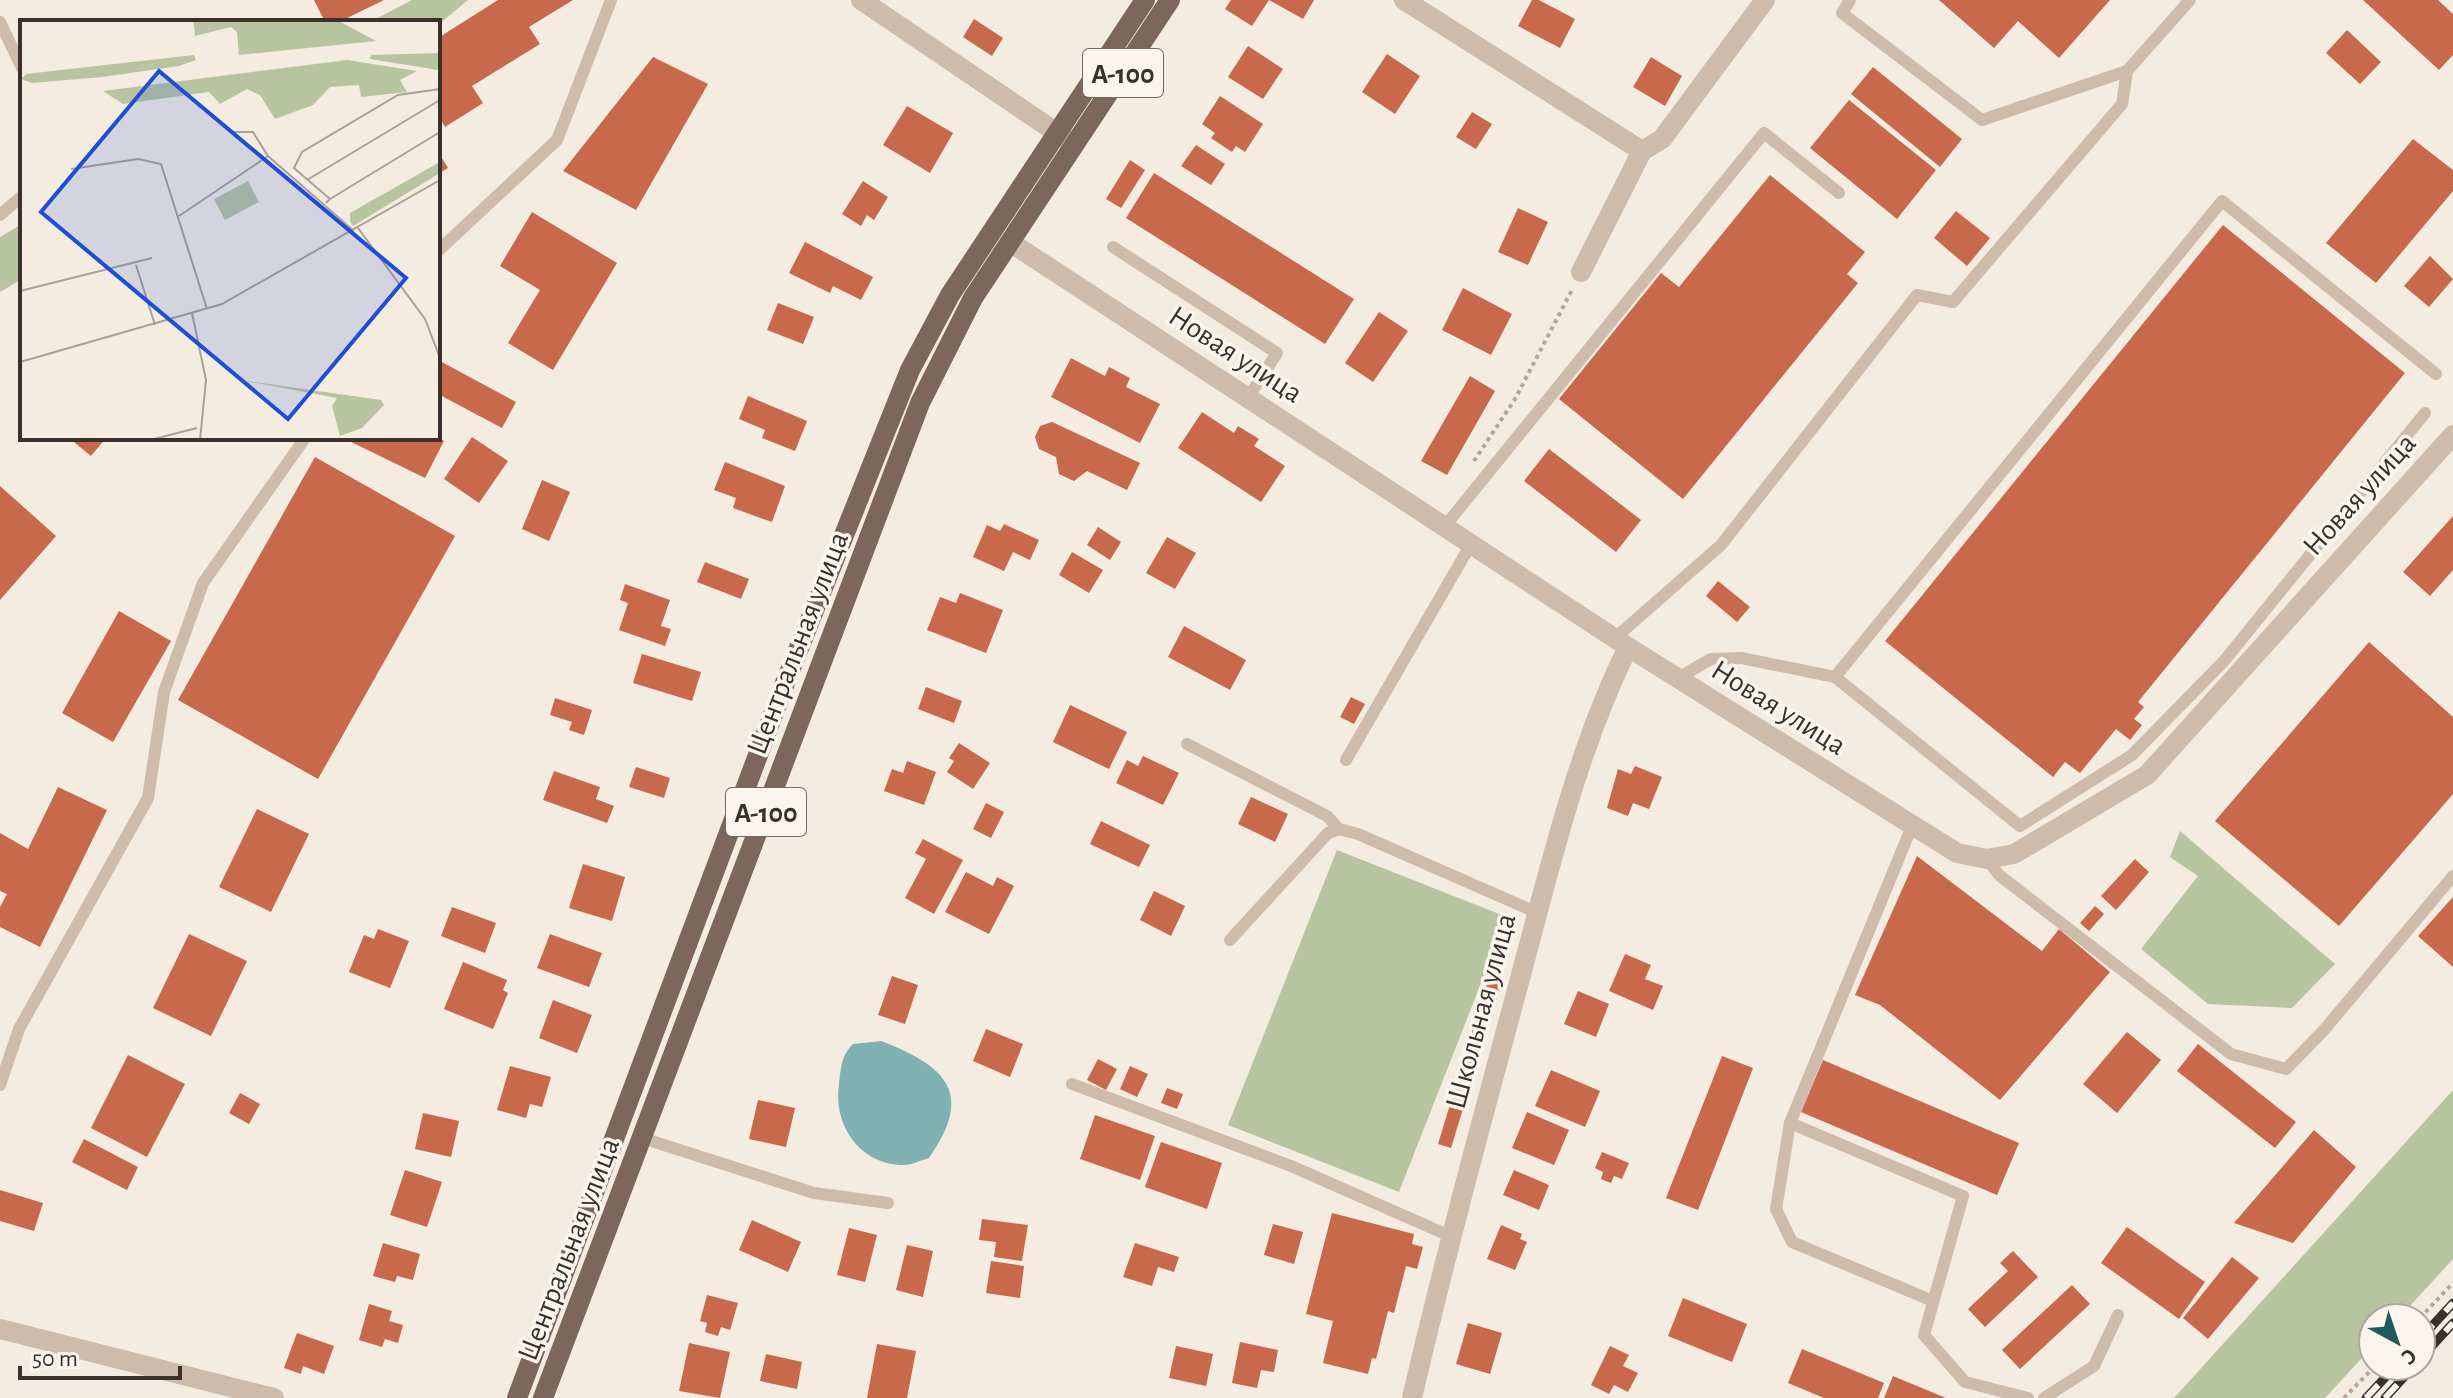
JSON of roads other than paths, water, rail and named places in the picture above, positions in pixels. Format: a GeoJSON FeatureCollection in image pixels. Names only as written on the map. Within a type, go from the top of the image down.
{"type":"FeatureCollection","features":[{"type":"Feature","properties":{"kind":"main road","name":"Центральная улица"},"geometry":{"type":"LineString","coordinates":[[517,1398],[785,683],[904,384],[950,295],[1145,0]]}},
{"type":"Feature","properties":{"kind":"main road","name":"Центральная улица"},"geometry":{"type":"LineString","coordinates":[[544,1396],[920,403],[973,298],[1170,0]]}},
{"type":"Feature","properties":{"kind":"street"},"geometry":{"type":"LineString","coordinates":[[861,0],[1075,146]]}},
{"type":"Feature","properties":{"kind":"street"},"geometry":{"type":"LineString","coordinates":[[1404,0],[1642,151]]}},
{"type":"Feature","properties":{"kind":"street"},"geometry":{"type":"LineString","coordinates":[[1581,272],[1642,151],[1662,139],[1765,0]]}},
{"type":"Feature","properties":{"kind":"street","name":"Новая улица"},"geometry":{"type":"LineString","coordinates":[[1010,242],[1622,642],[1912,826],[1957,853],[1987,859],[2014,854],[2147,775],[2453,435]]}},
{"type":"Feature","properties":{"kind":"street","name":"Школьная улица"},"geometry":{"type":"LineString","coordinates":[[1412,1398],[1450,1236],[1563,813],[1622,642]]}},
{"type":"Feature","properties":{"kind":"street"},"geometry":{"type":"LineString","coordinates":[[0,1329],[274,1398]]}},
{"type":"Feature","properties":{"kind":"lane"},"geometry":{"type":"LineString","coordinates":[[440,249],[557,140],[611,0]]}},
{"type":"Feature","properties":{"kind":"lane"},"geometry":{"type":"LineString","coordinates":[[1850,0],[1842,13],[1982,120],[2127,71],[2190,0]]}},
{"type":"Feature","properties":{"kind":"lane"},"geometry":{"type":"LineString","coordinates":[[0,22],[20,64]]}},
{"type":"Feature","properties":{"kind":"lane"},"geometry":{"type":"LineString","coordinates":[[1622,642],[1721,545],[1917,295],[1953,302],[2122,104],[2127,71]]}},
{"type":"Feature","properties":{"kind":"lane"},"geometry":{"type":"LineString","coordinates":[[1445,526],[1764,133],[1839,193]]}},
{"type":"Feature","properties":{"kind":"lane"},"geometry":{"type":"LineString","coordinates":[[0,215],[20,198]]}},
{"type":"Feature","properties":{"kind":"lane"},"geometry":{"type":"LineString","coordinates":[[1835,677],[2222,201],[2436,374]]}},
{"type":"Feature","properties":{"kind":"lane"},"geometry":{"type":"LineString","coordinates":[[1113,247],[1277,353],[1248,398]]}},
{"type":"Feature","properties":{"kind":"lane"},"geometry":{"type":"LineString","coordinates":[[1678,678],[1711,659],[1741,658],[1835,677],[2020,826],[2132,755],[2224,661],[2425,413]]}},
{"type":"Feature","properties":{"kind":"lane"},"geometry":{"type":"LineString","coordinates":[[0,1085],[19,1029],[148,798],[164,692],[203,583],[304,440]]}},
{"type":"Feature","properties":{"kind":"lane"},"geometry":{"type":"LineString","coordinates":[[1346,760],[1471,544]]}},
{"type":"Feature","properties":{"kind":"lane"},"geometry":{"type":"LineString","coordinates":[[1187,744],[1327,816],[1339,829],[1358,834],[1538,913]]}},
{"type":"Feature","properties":{"kind":"lane"},"geometry":{"type":"LineString","coordinates":[[1912,826],[1790,1123],[1776,1209],[1792,1242],[1933,1301]]}},
{"type":"Feature","properties":{"kind":"lane"},"geometry":{"type":"LineString","coordinates":[[1230,940],[1328,833],[1339,829]]}},
{"type":"Feature","properties":{"kind":"lane"},"geometry":{"type":"LineString","coordinates":[[1987,859],[1999,875],[2231,1054],[2286,1069],[2324,1030],[2453,876]]}},
{"type":"Feature","properties":{"kind":"lane"},"geometry":{"type":"LineString","coordinates":[[1072,1084],[1291,1166],[1450,1236]]}},
{"type":"Feature","properties":{"kind":"lane"},"geometry":{"type":"LineString","coordinates":[[1790,1123],[1963,1196],[1924,1335],[1965,1382],[2028,1398]]}},
{"type":"Feature","properties":{"kind":"lane"},"geometry":{"type":"LineString","coordinates":[[642,1138],[814,1193],[888,1203]]}},
{"type":"Feature","properties":{"kind":"lane"},"geometry":{"type":"LineString","coordinates":[[2044,1398],[2094,1366],[2118,1315]]}},
{"type":"Feature","properties":{"kind":"water"},"geometry":{"type":"Polygon","coordinates":[[[881,1041],[922,1061],[947,1084],[951,1099],[950,1116],[929,1158],[904,1165],[874,1158],[852,1140],[845,1127],[838,1099],[842,1062],[853,1044],[881,1041]]]}},
{"type":"Feature","properties":{"kind":"railway"},"geometry":{"type":"LineString","coordinates":[[2437,1320],[2453,1303]]}},
{"type":"Feature","properties":{"kind":"railway"},"geometry":{"type":"LineString","coordinates":[[2437,1340],[2453,1323]]}},
{"type":"Feature","properties":{"kind":"railway"},"geometry":{"type":"LineString","coordinates":[[2366,1398],[2381,1382]]}},
{"type":"Feature","properties":{"kind":"railway"},"geometry":{"type":"LineString","coordinates":[[2385,1398],[2400,1382]]}}]}
